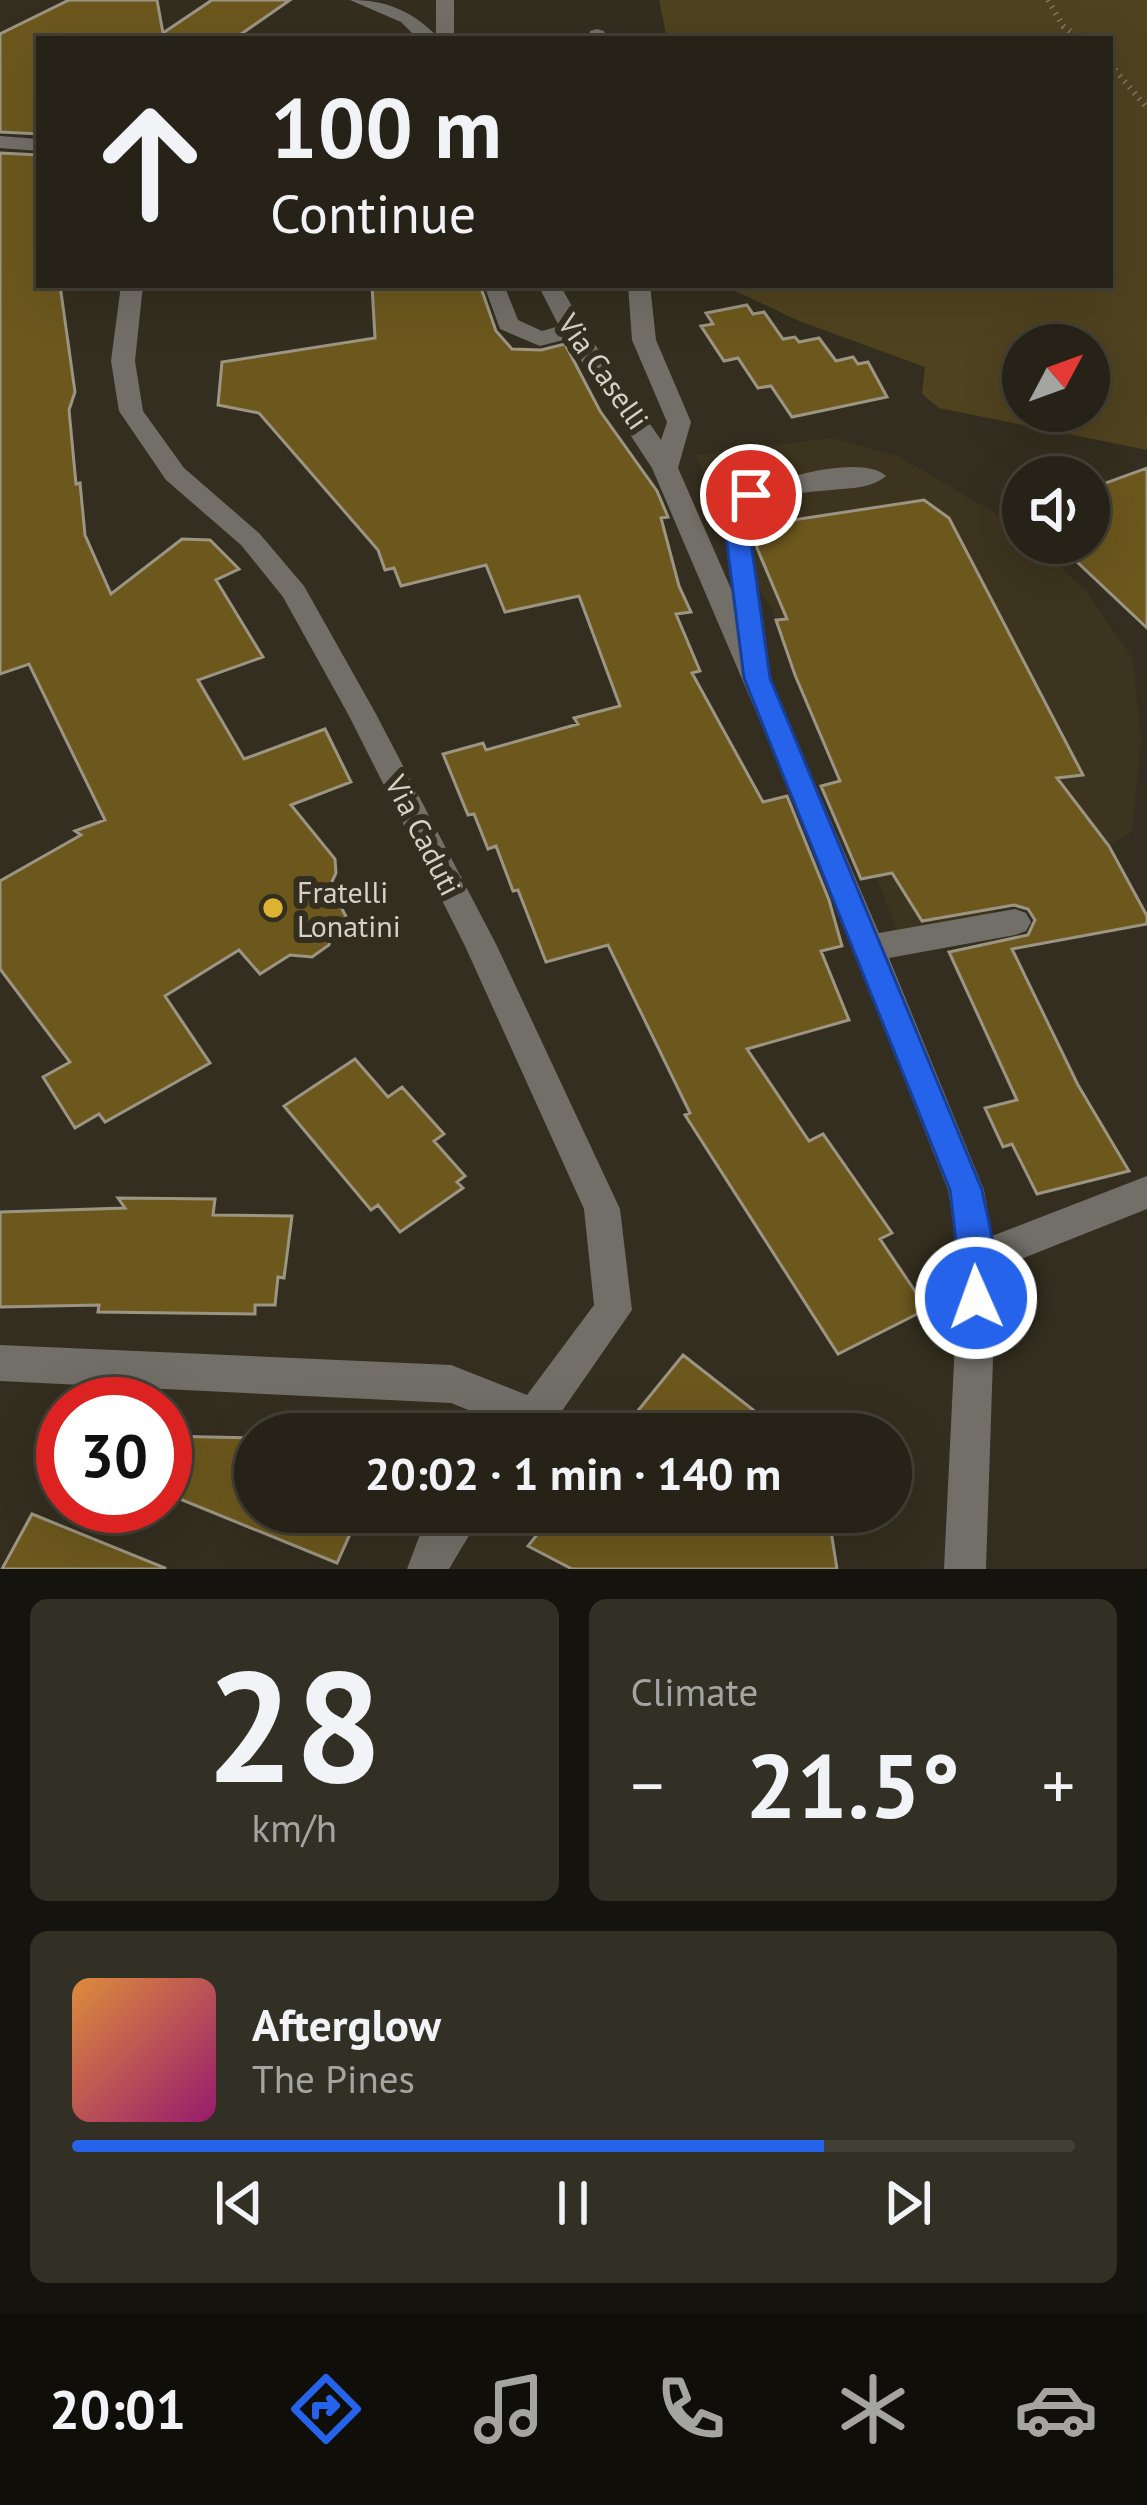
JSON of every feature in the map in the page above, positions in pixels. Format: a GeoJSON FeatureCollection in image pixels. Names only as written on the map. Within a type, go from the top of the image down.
{"type":"FeatureCollection","features":[{"type":"Feature","properties":{"kind":"street"},"geometry":{"type":"LineString","coordinates":[[359,0],[408,18],[426,36]]}},
{"type":"Feature","properties":{"kind":"street"},"geometry":{"type":"LineString","coordinates":[[445,0],[446,36]]}},
{"type":"Feature","properties":{"kind":"street"},"geometry":{"type":"LineString","coordinates":[[0,142],[36,145]]}},
{"type":"Feature","properties":{"kind":"street","name":"Via Caduti"},"geometry":{"type":"LineString","coordinates":[[132,288],[123,361],[131,411],[175,474],[250,539],[294,592],[481,946],[602,1209],[613,1310],[538,1413]]}},
{"type":"Feature","properties":{"kind":"street"},"geometry":{"type":"LineString","coordinates":[[495,288],[508,324],[540,339],[569,331]]}},
{"type":"Feature","properties":{"kind":"street","name":"Via Caselli"},"geometry":{"type":"LineString","coordinates":[[550,288],[569,331],[642,423],[664,468],[870,948],[966,1190],[978,1258],[965,1569]]}},
{"type":"Feature","properties":{"kind":"street"},"geometry":{"type":"LineString","coordinates":[[639,288],[644,340],[679,422],[664,468]]}},
{"type":"Feature","properties":{"kind":"street"},"geometry":{"type":"LineString","coordinates":[[757,678],[735,513],[751,495],[788,485],[873,476]]}},
{"type":"Feature","properties":{"kind":"street"},"geometry":{"type":"LineString","coordinates":[[870,948],[1015,922]]}},
{"type":"Feature","properties":{"kind":"street"},"geometry":{"type":"LineString","coordinates":[[978,1258],[1147,1192]]}},
{"type":"Feature","properties":{"kind":"street"},"geometry":{"type":"LineString","coordinates":[[0,1363],[451,1384],[505,1413]]}},
{"type":"Feature","properties":{"kind":"street"},"geometry":{"type":"LineString","coordinates":[[428,1569],[448,1533]]}},
{"type":"Feature","properties":{"kind":"path"},"geometry":{"type":"LineString","coordinates":[[1048,0],[1063,26],[1077,36]]}},
{"type":"Feature","properties":{"kind":"path"},"geometry":{"type":"LineString","coordinates":[[1113,68],[1147,108]]}},
{"type":"Feature","properties":{"kind":"shaded area"},"geometry":{"type":"Polygon","coordinates":[[[659,0],[1147,0],[1147,450],[1058,432],[1110,432],[1110,324],[1002,324],[1002,421],[939,408],[922,394],[925,367],[799,321],[729,288],[1113,288],[1113,36],[666,36],[659,0]]]}},
{"type":"Feature","properties":{"kind":"shaded area"},"geometry":{"type":"Polygon","coordinates":[[[832,438],[898,456],[1002,517],[1002,564],[1058,564],[1086,591],[1133,659],[1141,741],[1132,832],[1109,846],[975,871],[1000,922],[900,939],[772,609],[741,560],[696,455],[832,438]]]}},
{"type":"Feature","properties":{"kind":"building"},"geometry":{"type":"Polygon","coordinates":[[[69,0],[157,0],[163,33],[212,0],[290,0],[238,36],[36,36],[36,134],[0,132],[0,34],[69,0]]]}},
{"type":"Feature","properties":{"kind":"building"},"geometry":{"type":"Polygon","coordinates":[[[0,153],[36,155],[36,288],[60,288],[75,392],[69,410],[76,484],[80,483],[85,535],[111,594],[182,539],[210,540],[239,569],[216,580],[263,657],[198,680],[244,759],[325,729],[351,782],[291,805],[335,859],[330,886],[351,926],[331,934],[329,945],[312,957],[290,955],[260,974],[239,950],[165,996],[210,1063],[105,1122],[99,1114],[75,1128],[43,1077],[70,1062],[0,969],[0,881],[81,835],[75,831],[105,820],[29,664],[0,674],[0,153]]]}},
{"type":"Feature","properties":{"kind":"building"},"geometry":{"type":"Polygon","coordinates":[[[372,288],[481,288],[496,331],[512,349],[541,350],[565,344],[600,411],[657,491],[668,517],[661,518],[679,586],[691,612],[676,614],[700,671],[692,673],[763,802],[787,796],[829,900],[842,946],[821,951],[849,1020],[747,1049],[809,1141],[823,1134],[892,1233],[880,1239],[927,1309],[838,1354],[685,1115],[690,1113],[608,945],[546,962],[496,846],[488,849],[474,814],[468,815],[443,754],[483,743],[486,750],[578,724],[574,718],[620,706],[579,596],[505,612],[486,565],[401,586],[394,568],[385,570],[378,550],[259,413],[218,405],[222,362],[375,338],[372,288]]]}},
{"type":"Feature","properties":{"kind":"building"},"geometry":{"type":"Polygon","coordinates":[[[747,305],[753,314],[764,312],[783,339],[819,338],[836,361],[853,357],[858,364],[868,362],[887,397],[792,417],[771,386],[758,388],[738,358],[724,361],[701,326],[713,324],[706,313],[747,305]]]}},
{"type":"Feature","properties":{"kind":"building"},"geometry":{"type":"Polygon","coordinates":[[[1147,468],[1147,628],[1079,564],[1110,564],[1110,481],[1147,468]]]}},
{"type":"Feature","properties":{"kind":"building"},"geometry":{"type":"Polygon","coordinates":[[[924,500],[949,518],[1083,775],[1057,778],[1109,846],[1147,916],[1147,924],[1012,949],[1078,1085],[1129,1171],[1037,1194],[1012,1144],[1003,1147],[985,1108],[1017,1100],[949,952],[1028,935],[1035,920],[1028,909],[1014,905],[922,921],[892,873],[861,879],[821,786],[840,781],[795,675],[776,620],[787,619],[757,548],[754,526],[924,500]]]}},
{"type":"Feature","properties":{"kind":"building"},"geometry":{"type":"Polygon","coordinates":[[[355,1059],[388,1097],[402,1087],[444,1134],[434,1141],[465,1176],[457,1182],[463,1188],[400,1232],[378,1205],[371,1210],[284,1106],[355,1059]]]}},
{"type":"Feature","properties":{"kind":"building"},"geometry":{"type":"Polygon","coordinates":[[[118,1198],[215,1199],[213,1215],[292,1216],[284,1278],[278,1277],[275,1305],[255,1305],[255,1314],[98,1312],[99,1305],[0,1307],[0,1212],[125,1208],[118,1198]]]}},
{"type":"Feature","properties":{"kind":"building"},"geometry":{"type":"Polygon","coordinates":[[[683,1355],[757,1413],[636,1413],[683,1355]]]}},
{"type":"Feature","properties":{"kind":"building"},"geometry":{"type":"Polygon","coordinates":[[[192,1437],[234,1438],[234,1521],[192,1504],[192,1437]]]}},
{"type":"Feature","properties":{"kind":"building"},"geometry":{"type":"Polygon","coordinates":[[[32,1514],[36,1533],[79,1533],[165,1568],[165,1569],[2,1569],[32,1514]]]}},
{"type":"Feature","properties":{"kind":"building"},"geometry":{"type":"Polygon","coordinates":[[[263,1533],[351,1533],[337,1563],[263,1533]]]}},
{"type":"Feature","properties":{"kind":"building"},"geometry":{"type":"Polygon","coordinates":[[[538,1533],[831,1533],[837,1569],[572,1569],[528,1546],[538,1533]]]}},
{"type":"Feature","properties":{"kind":"place","name":"Fratelli Lonatini"},"geometry":{"type":"Point","coordinates":[273,908]}},
{"type":"Feature","properties":{"kind":"route"},"geometry":{"type":"LineString","coordinates":[[751,495],[735,513],[757,678],[966,1190],[978,1258],[976,1298]]}}]}
